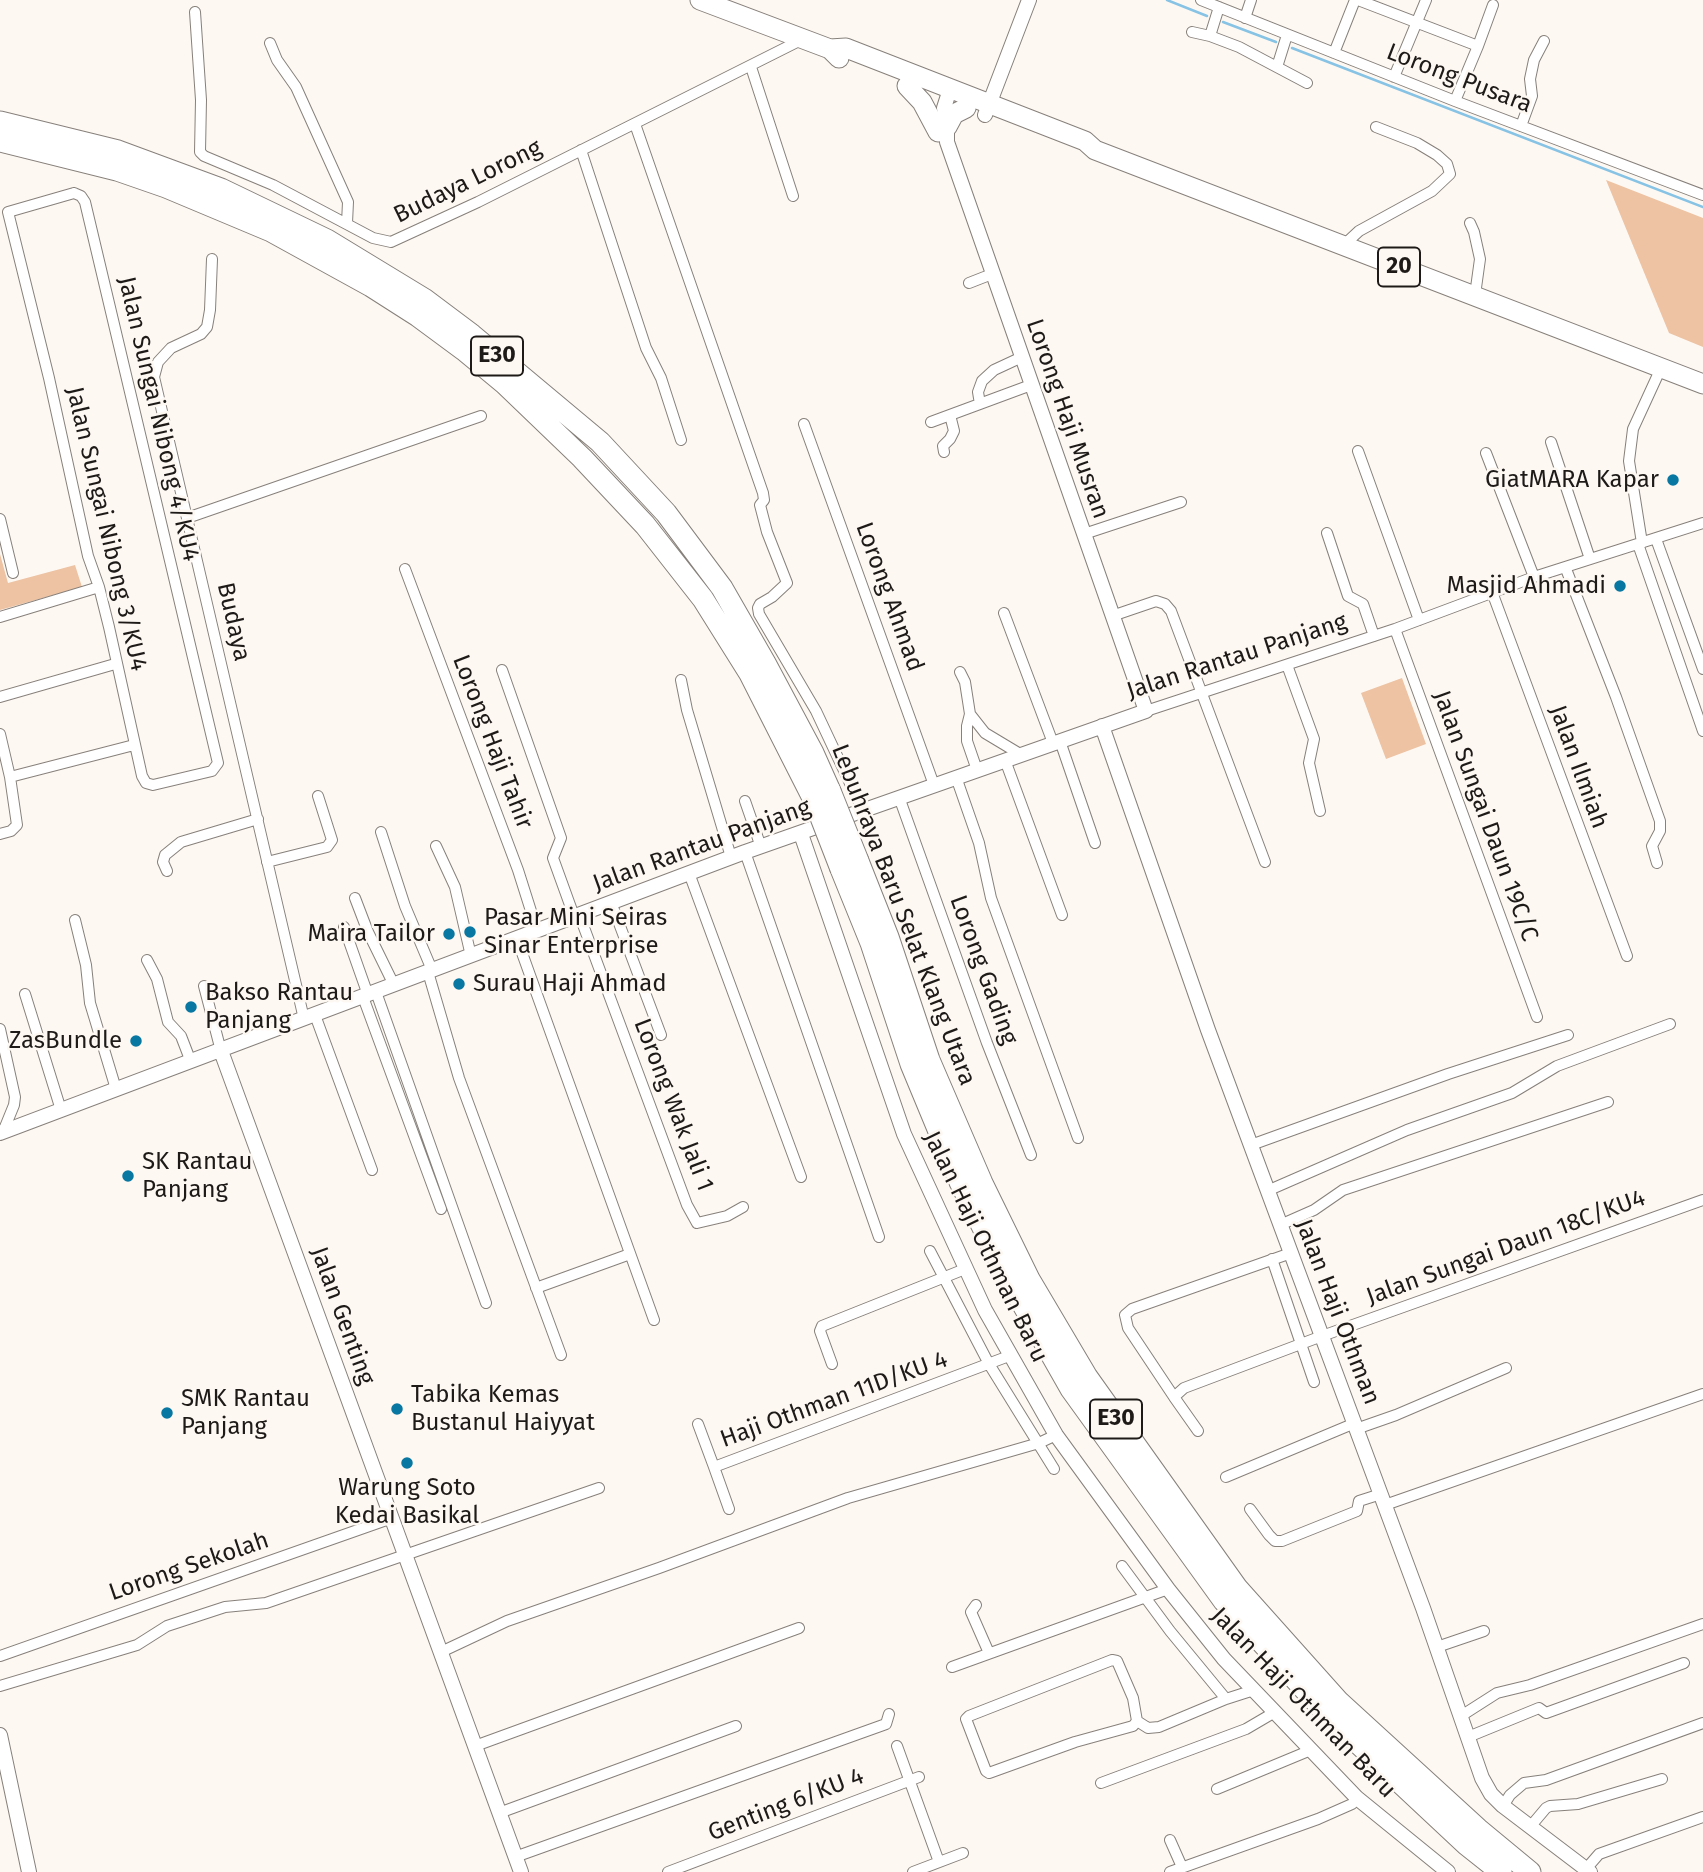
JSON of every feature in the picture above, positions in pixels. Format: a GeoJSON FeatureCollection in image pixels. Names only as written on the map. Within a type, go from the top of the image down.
{"type":"FeatureCollection","features":[{"type":"Feature","properties":{"kind":"highway","name":"20"},"geometry":{"type":"LineString","coordinates":[[700,0],[830,49],[846,48],[987,110],[1085,141],[1095,150],[1703,384]]}},
{"type":"Feature","properties":{"kind":"highway","name":"20"},"geometry":{"type":"LineString","coordinates":[[830,49],[842,61],[907,86],[944,93],[966,108],[987,110]]}},
{"type":"Feature","properties":{"kind":"highway"},"geometry":{"type":"LineString","coordinates":[[907,86],[922,102],[944,134],[954,114],[966,108]]}},
{"type":"Feature","properties":{"kind":"highway","name":"Lebuhraya Baru Selat Klang Utara"},"geometry":{"type":"LineString","coordinates":[[0,122],[118,151],[170,168],[233,194],[327,240],[376,268],[472,335],[600,442],[666,513],[722,589],[765,663],[813,753],[822,796]]}},
{"type":"Feature","properties":{"kind":"highway","name":"Lebuhraya Baru Selat Klang Utara"},"geometry":{"type":"LineString","coordinates":[[0,141],[117,170],[166,187],[271,231],[371,286],[418,316],[505,384],[582,458],[645,525],[703,599],[822,796],[849,865],[871,943],[911,1064],[960,1182],[1013,1287],[1071,1389],[1223,1601],[1328,1715],[1467,1844],[1501,1872]]}},
{"type":"Feature","properties":{"kind":"highway","name":"Lebuhraya Baru Selat Klang Utara"},"geometry":{"type":"LineString","coordinates":[[849,865],[888,937],[929,1060],[982,1183],[1029,1279],[1087,1377],[1237,1588],[1338,1702],[1478,1829],[1530,1872]]}},
{"type":"Feature","properties":{"kind":"street"},"geometry":{"type":"LineString","coordinates":[[987,110],[1029,0]]}},
{"type":"Feature","properties":{"kind":"street"},"geometry":{"type":"LineString","coordinates":[[1245,18],[1251,0]]}},
{"type":"Feature","properties":{"kind":"street"},"geometry":{"type":"LineString","coordinates":[[1334,53],[1356,0],[1478,46]]}},
{"type":"Feature","properties":{"kind":"street"},"geometry":{"type":"LineString","coordinates":[[1394,77],[1426,0]]}},
{"type":"Feature","properties":{"kind":"street","name":"Lorong Pusara"},"geometry":{"type":"LineString","coordinates":[[1206,1],[1455,101],[1703,195]]}},
{"type":"Feature","properties":{"kind":"street"},"geometry":{"type":"LineString","coordinates":[[1455,101],[1493,5]]}},
{"type":"Feature","properties":{"kind":"street"},"geometry":{"type":"LineString","coordinates":[[1210,36],[1219,7]]}},
{"type":"Feature","properties":{"kind":"street","name":"Budaya Lorong"},"geometry":{"type":"LineString","coordinates":[[195,12],[201,100],[200,152],[273,185],[373,238],[391,242],[751,67],[803,39]]}},
{"type":"Feature","properties":{"kind":"street"},"geometry":{"type":"LineString","coordinates":[[1192,32],[1246,50],[1307,83]]}},
{"type":"Feature","properties":{"kind":"street"},"geometry":{"type":"LineString","coordinates":[[1277,67],[1287,35]]}},
{"type":"Feature","properties":{"kind":"street"},"geometry":{"type":"LineString","coordinates":[[1521,126],[1532,96],[1530,79],[1534,60],[1544,41]]}},
{"type":"Feature","properties":{"kind":"street"},"geometry":{"type":"LineString","coordinates":[[270,43],[277,60],[296,87],[348,202],[347,223]]}},
{"type":"Feature","properties":{"kind":"street"},"geometry":{"type":"LineString","coordinates":[[751,67],[793,196]]}},
{"type":"Feature","properties":{"kind":"street","name":"Lorong Haji Musran"},"geometry":{"type":"LineString","coordinates":[[944,93],[934,114],[944,134],[1146,711]]}},
{"type":"Feature","properties":{"kind":"street"},"geometry":{"type":"LineString","coordinates":[[635,124],[759,480],[764,499],[760,505],[767,532],[787,583],[760,604],[759,614],[816,711],[863,811]]}},
{"type":"Feature","properties":{"kind":"street"},"geometry":{"type":"LineString","coordinates":[[1344,246],[1359,231],[1432,191],[1450,174],[1447,164],[1437,155],[1376,127]]}},
{"type":"Feature","properties":{"kind":"street"},"geometry":{"type":"LineString","coordinates":[[582,150],[646,348],[661,378],[681,440]]}},
{"type":"Feature","properties":{"kind":"street","name":"Jalan Sungai Nibong 4/KU4"},"geometry":{"type":"LineString","coordinates":[[8,212],[74,193],[81,195],[85,202],[163,536],[182,606],[218,764],[216,767]]}},
{"type":"Feature","properties":{"kind":"street","name":"Jalan Sungai Nibong 3/KU4"},"geometry":{"type":"LineString","coordinates":[[8,212],[142,776],[146,783],[153,785],[212,771],[216,767]]}},
{"type":"Feature","properties":{"kind":"street"},"geometry":{"type":"LineString","coordinates":[[1470,223],[1480,259],[1475,295]]}},
{"type":"Feature","properties":{"kind":"street","name":"Budaya"},"geometry":{"type":"LineString","coordinates":[[212,259],[207,327],[201,334],[171,348],[158,362],[154,377],[268,862],[310,1017],[372,1170]]}},
{"type":"Feature","properties":{"kind":"street"},"geometry":{"type":"LineString","coordinates":[[969,283],[992,274]]}},
{"type":"Feature","properties":{"kind":"street"},"geometry":{"type":"LineString","coordinates":[[980,404],[978,391],[982,381],[994,370],[1022,357]]}},
{"type":"Feature","properties":{"kind":"street"},"geometry":{"type":"LineString","coordinates":[[1661,368],[1633,429],[1629,461],[1640,544],[1703,731]]}},
{"type":"Feature","properties":{"kind":"street"},"geometry":{"type":"LineString","coordinates":[[931,422],[1031,385]]}},
{"type":"Feature","properties":{"kind":"street"},"geometry":{"type":"LineString","coordinates":[[944,452],[943,446],[954,431],[950,415]]}},
{"type":"Feature","properties":{"kind":"street"},"geometry":{"type":"LineString","coordinates":[[187,518],[481,416]]}},
{"type":"Feature","properties":{"kind":"street","name":"Lorong Ahmad"},"geometry":{"type":"LineString","coordinates":[[804,424],[934,785]]}},
{"type":"Feature","properties":{"kind":"street"},"geometry":{"type":"LineString","coordinates":[[1550,442],[1590,559]]}},
{"type":"Feature","properties":{"kind":"street"},"geometry":{"type":"LineString","coordinates":[[1358,451],[1419,620]]}},
{"type":"Feature","properties":{"kind":"street"},"geometry":{"type":"LineString","coordinates":[[1486,453],[1534,577]]}},
{"type":"Feature","properties":{"kind":"street"},"geometry":{"type":"LineString","coordinates":[[1084,534],[1181,502]]}},
{"type":"Feature","properties":{"kind":"street"},"geometry":{"type":"LineString","coordinates":[[0,519],[13,573]]}},
{"type":"Feature","properties":{"kind":"street","name":"Jalan Rantau Panjang"},"geometry":{"type":"LineString","coordinates":[[2,1133],[611,902],[899,797],[1146,711],[1395,629],[1534,577],[1566,569],[1703,523]]}},
{"type":"Feature","properties":{"kind":"street"},"geometry":{"type":"LineString","coordinates":[[1327,533],[1348,596],[1363,604],[1374,636]]}},
{"type":"Feature","properties":{"kind":"street"},"geometry":{"type":"LineString","coordinates":[[1656,540],[1703,669]]}},
{"type":"Feature","properties":{"kind":"street","name":"Lorong Haji Tahir"},"geometry":{"type":"LineString","coordinates":[[405,569],[537,930]]}},
{"type":"Feature","properties":{"kind":"street"},"geometry":{"type":"LineString","coordinates":[[1566,569],[1616,697],[1660,821],[1660,831],[1652,846],[1657,863]]}},
{"type":"Feature","properties":{"kind":"street"},"geometry":{"type":"LineString","coordinates":[[0,617],[99,587]]}},
{"type":"Feature","properties":{"kind":"street","name":"Jalan Ilmiah"},"geometry":{"type":"LineString","coordinates":[[1492,592],[1627,956]]}},
{"type":"Feature","properties":{"kind":"street"},"geometry":{"type":"LineString","coordinates":[[1112,615],[1156,601],[1165,604],[1171,611],[1265,862]]}},
{"type":"Feature","properties":{"kind":"street"},"geometry":{"type":"LineString","coordinates":[[1004,613],[1095,843]]}},
{"type":"Feature","properties":{"kind":"street","name":"Jalan Sungai Daun 19C/C"},"geometry":{"type":"LineString","coordinates":[[1395,629],[1537,1017]]}},
{"type":"Feature","properties":{"kind":"street"},"geometry":{"type":"LineString","coordinates":[[0,697],[115,664]]}},
{"type":"Feature","properties":{"kind":"street"},"geometry":{"type":"LineString","coordinates":[[1287,665],[1314,739],[1309,763],[1320,811]]}},
{"type":"Feature","properties":{"kind":"street"},"geometry":{"type":"LineString","coordinates":[[502,670],[561,838],[553,858],[577,915]]}},
{"type":"Feature","properties":{"kind":"street"},"geometry":{"type":"LineString","coordinates":[[960,672],[965,682],[970,714],[967,741],[977,770]]}},
{"type":"Feature","properties":{"kind":"street"},"geometry":{"type":"LineString","coordinates":[[681,680],[687,710],[738,855],[879,1237]]}},
{"type":"Feature","properties":{"kind":"street"},"geometry":{"type":"LineString","coordinates":[[970,714],[985,733],[1020,754]]}},
{"type":"Feature","properties":{"kind":"street","name":"Jalan Haji Othman"},"geometry":{"type":"LineString","coordinates":[[1102,726],[1267,1191],[1383,1499],[1482,1778],[1491,1794],[1503,1806],[1588,1871]]}},
{"type":"Feature","properties":{"kind":"street"},"geometry":{"type":"LineString","coordinates":[[0,734],[17,825],[11,831],[0,834]]}},
{"type":"Feature","properties":{"kind":"street"},"geometry":{"type":"LineString","coordinates":[[10,777],[134,745]]}},
{"type":"Feature","properties":{"kind":"street"},"geometry":{"type":"LineString","coordinates":[[1005,760],[1062,915]]}},
{"type":"Feature","properties":{"kind":"street"},"geometry":{"type":"LineString","coordinates":[[956,777],[979,843],[991,898],[1078,1138]]}},
{"type":"Feature","properties":{"kind":"street"},"geometry":{"type":"LineString","coordinates":[[268,862],[327,847],[332,840],[318,796]]}},
{"type":"Feature","properties":{"kind":"street","name":"Lorong Gading"},"geometry":{"type":"LineString","coordinates":[[899,797],[987,1043],[1031,1155]]}},
{"type":"Feature","properties":{"kind":"street"},"geometry":{"type":"LineString","coordinates":[[745,801],[761,847]]}},
{"type":"Feature","properties":{"kind":"street"},"geometry":{"type":"LineString","coordinates":[[167,872],[163,862],[165,855],[181,842],[258,819]]}},
{"type":"Feature","properties":{"kind":"street"},"geometry":{"type":"LineString","coordinates":[[381,832],[430,971],[459,1078],[561,1356]]}},
{"type":"Feature","properties":{"kind":"street","name":"Jalan Haji Othman Baru"},"geometry":{"type":"LineString","coordinates":[[801,834],[904,1134],[965,1269],[1009,1356],[1056,1435],[1168,1589],[1224,1659],[1357,1798],[1448,1872]]}},
{"type":"Feature","properties":{"kind":"street"},"geometry":{"type":"LineString","coordinates":[[436,846],[455,887],[471,956]]}},
{"type":"Feature","properties":{"kind":"street"},"geometry":{"type":"LineString","coordinates":[[690,873],[801,1177]]}},
{"type":"Feature","properties":{"kind":"street"},"geometry":{"type":"LineString","coordinates":[[355,898],[394,985]]}},
{"type":"Feature","properties":{"kind":"street"},"geometry":{"type":"LineString","coordinates":[[611,902],[661,1035]]}},
{"type":"Feature","properties":{"kind":"street","name":"Lorong Wak Jali 1"},"geometry":{"type":"LineString","coordinates":[[577,915],[687,1205],[697,1223],[727,1216],[743,1207]]}},
{"type":"Feature","properties":{"kind":"street"},"geometry":{"type":"LineString","coordinates":[[75,920],[86,965],[90,1003],[116,1089]]}},
{"type":"Feature","properties":{"kind":"street"},"geometry":{"type":"LineString","coordinates":[[344,927],[486,1303]]}},
{"type":"Feature","properties":{"kind":"street"},"geometry":{"type":"LineString","coordinates":[[517,939],[654,1321]]}},
{"type":"Feature","properties":{"kind":"street"},"geometry":{"type":"LineString","coordinates":[[146,960],[157,979],[167,1022],[181,1036],[191,1062]]}},
{"type":"Feature","properties":{"kind":"street"},"geometry":{"type":"LineString","coordinates":[[204,986],[220,1051]]}},
{"type":"Feature","properties":{"kind":"street"},"geometry":{"type":"LineString","coordinates":[[25,994],[61,1110]]}},
{"type":"Feature","properties":{"kind":"street"},"geometry":{"type":"LineString","coordinates":[[369,995],[441,1209]]}},
{"type":"Feature","properties":{"kind":"street"},"geometry":{"type":"LineString","coordinates":[[1267,1191],[1407,1130],[1512,1093],[1557,1066],[1670,1024]]}},
{"type":"Feature","properties":{"kind":"street"},"geometry":{"type":"LineString","coordinates":[[0,1029],[15,1097],[2,1133]]}},
{"type":"Feature","properties":{"kind":"street"},"geometry":{"type":"LineString","coordinates":[[1251,1146],[1448,1074],[1568,1035]]}},
{"type":"Feature","properties":{"kind":"street","name":"Jalan Genting"},"geometry":{"type":"LineString","coordinates":[[220,1051],[521,1872]]}},
{"type":"Feature","properties":{"kind":"street"},"geometry":{"type":"LineString","coordinates":[[1280,1225],[1314,1210],[1343,1189],[1608,1102]]}},
{"type":"Feature","properties":{"kind":"street","name":"Jalan Sungai Daun 18C/KU4"},"geometry":{"type":"LineString","coordinates":[[1174,1397],[1184,1388],[1301,1343],[1703,1200]]}},
{"type":"Feature","properties":{"kind":"street"},"geometry":{"type":"LineString","coordinates":[[930,1251],[989,1364],[1054,1469]]}},
{"type":"Feature","properties":{"kind":"street"},"geometry":{"type":"LineString","coordinates":[[1198,1431],[1128,1328],[1125,1315],[1132,1309],[1291,1253]]}},
{"type":"Feature","properties":{"kind":"street"},"geometry":{"type":"LineString","coordinates":[[536,1288],[630,1254]]}},
{"type":"Feature","properties":{"kind":"street"},"geometry":{"type":"LineString","coordinates":[[1272,1259],[1314,1382]]}},
{"type":"Feature","properties":{"kind":"street"},"geometry":{"type":"LineString","coordinates":[[832,1364],[820,1331],[822,1326],[944,1280],[965,1269]]}},
{"type":"Feature","properties":{"kind":"street","name":"Haji Othman 11D/KU 4"},"geometry":{"type":"LineString","coordinates":[[729,1509],[714,1467],[1009,1356]]}},
{"type":"Feature","properties":{"kind":"street"},"geometry":{"type":"LineString","coordinates":[[1226,1477],[1355,1426],[1396,1415],[1506,1368]]}},
{"type":"Feature","properties":{"kind":"street"},"geometry":{"type":"LineString","coordinates":[[1250,1509],[1275,1541],[1282,1541],[1357,1511],[1359,1502],[1383,1499],[1703,1394]]}},
{"type":"Feature","properties":{"kind":"street"},"geometry":{"type":"LineString","coordinates":[[698,1424],[714,1467]]}},
{"type":"Feature","properties":{"kind":"street"},"geometry":{"type":"LineString","coordinates":[[441,1652],[507,1621],[848,1498],[1039,1443],[1056,1435]]}},
{"type":"Feature","properties":{"kind":"street"},"geometry":{"type":"LineString","coordinates":[[0,1686],[137,1645],[167,1626],[225,1606],[266,1603],[598,1488]]}},
{"type":"Feature","properties":{"kind":"street","name":"Lorong Sekolah"},"geometry":{"type":"LineString","coordinates":[[0,1656],[392,1518]]}},
{"type":"Feature","properties":{"kind":"street"},"geometry":{"type":"LineString","coordinates":[[1122,1566],[1170,1631],[1226,1699]]}},
{"type":"Feature","properties":{"kind":"street"},"geometry":{"type":"LineString","coordinates":[[952,1667],[1145,1595],[1168,1589]]}},
{"type":"Feature","properties":{"kind":"street"},"geometry":{"type":"LineString","coordinates":[[976,1605],[971,1612],[989,1653]]}},
{"type":"Feature","properties":{"kind":"street"},"geometry":{"type":"LineString","coordinates":[[1461,1716],[1497,1693],[1542,1681],[1703,1624]]}},
{"type":"Feature","properties":{"kind":"street"},"geometry":{"type":"LineString","coordinates":[[475,1746],[799,1628]]}},
{"type":"Feature","properties":{"kind":"street"},"geometry":{"type":"LineString","coordinates":[[1437,1647],[1484,1631]]}},
{"type":"Feature","properties":{"kind":"street"},"geometry":{"type":"LineString","coordinates":[[1138,1721],[1133,1726],[1075,1742],[989,1773],[967,1719],[1112,1660],[1117,1661],[1133,1698],[1138,1721],[1148,1728],[1158,1727],[1254,1690]]}},
{"type":"Feature","properties":{"kind":"street"},"geometry":{"type":"LineString","coordinates":[[1468,1737],[1540,1707],[1546,1713],[1684,1663]]}},
{"type":"Feature","properties":{"kind":"street"},"geometry":{"type":"LineString","coordinates":[[1101,1783],[1246,1728],[1275,1712]]}},
{"type":"Feature","properties":{"kind":"street"},"geometry":{"type":"LineString","coordinates":[[515,1857],[886,1724],[889,1714]]}},
{"type":"Feature","properties":{"kind":"street"},"geometry":{"type":"LineString","coordinates":[[1503,1806],[1510,1795],[1524,1783],[1546,1780],[1703,1723]]}},
{"type":"Feature","properties":{"kind":"street"},"geometry":{"type":"LineString","coordinates":[[499,1813],[736,1726]]}},
{"type":"Feature","properties":{"kind":"street"},"geometry":{"type":"LineString","coordinates":[[0,1735],[29,1872]]}},
{"type":"Feature","properties":{"kind":"street"},"geometry":{"type":"LineString","coordinates":[[897,1746],[914,1779],[939,1862]]}},
{"type":"Feature","properties":{"kind":"street"},"geometry":{"type":"LineString","coordinates":[[1217,1788],[1311,1749]]}},
{"type":"Feature","properties":{"kind":"street","name":"Genting 6/KU 4"},"geometry":{"type":"LineString","coordinates":[[668,1872],[914,1779]]}},
{"type":"Feature","properties":{"kind":"street"},"geometry":{"type":"LineString","coordinates":[[1530,1827],[1550,1806],[1578,1804],[1662,1779]]}},
{"type":"Feature","properties":{"kind":"street"},"geometry":{"type":"LineString","coordinates":[[1170,1872],[1318,1819],[1352,1804],[1357,1798]]}},
{"type":"Feature","properties":{"kind":"street"},"geometry":{"type":"LineString","coordinates":[[1588,1871],[1599,1854],[1703,1817]]}},
{"type":"Feature","properties":{"kind":"street"},"geometry":{"type":"LineString","coordinates":[[1170,1840],[1182,1867]]}},
{"type":"Feature","properties":{"kind":"street"},"geometry":{"type":"LineString","coordinates":[[913,1872],[963,1853]]}},
{"type":"Feature","properties":{"kind":"shaded area"},"geometry":{"type":"Polygon","coordinates":[[[1606,180],[1703,218],[1703,347],[1669,333],[1606,180]]]}},
{"type":"Feature","properties":{"kind":"shaded area"},"geometry":{"type":"Polygon","coordinates":[[[0,554],[8,583],[75,565],[82,587],[0,610],[0,554]]]}},
{"type":"Feature","properties":{"kind":"shaded area"},"geometry":{"type":"Polygon","coordinates":[[[1402,678],[1426,744],[1386,759],[1361,693],[1402,678]]]}},
{"type":"Feature","properties":{"kind":"waterway"},"geometry":{"type":"LineString","coordinates":[[1167,0],[1207,16]]}},
{"type":"Feature","properties":{"kind":"waterway"},"geometry":{"type":"LineString","coordinates":[[1223,22],[1276,42]]}},
{"type":"Feature","properties":{"kind":"waterway"},"geometry":{"type":"LineString","coordinates":[[1292,48],[1703,207]]}},
{"type":"Feature","properties":{"kind":"place","name":"GiatMARA Kapar"},"geometry":{"type":"Point","coordinates":[1673,480]}},
{"type":"Feature","properties":{"kind":"place","name":"Masjid Ahmadi"},"geometry":{"type":"Point","coordinates":[1620,586]}},
{"type":"Feature","properties":{"kind":"place","name":"Pasar Mini Seiras Sinar Enterprise"},"geometry":{"type":"Point","coordinates":[470,932]}},
{"type":"Feature","properties":{"kind":"place","name":"Maira Tailor"},"geometry":{"type":"Point","coordinates":[449,934]}},
{"type":"Feature","properties":{"kind":"place","name":"Surau Haji Ahmad"},"geometry":{"type":"Point","coordinates":[459,984]}},
{"type":"Feature","properties":{"kind":"place","name":"Bakso Rantau Panjang"},"geometry":{"type":"Point","coordinates":[191,1007]}},
{"type":"Feature","properties":{"kind":"place","name":"ZasBundle"},"geometry":{"type":"Point","coordinates":[136,1041]}},
{"type":"Feature","properties":{"kind":"place","name":"SK Rantau Panjang"},"geometry":{"type":"Point","coordinates":[128,1176]}},
{"type":"Feature","properties":{"kind":"place","name":"Tabika Kemas Bustanul Haiyyat"},"geometry":{"type":"Point","coordinates":[397,1409]}},
{"type":"Feature","properties":{"kind":"place","name":"SMK Rantau Panjang"},"geometry":{"type":"Point","coordinates":[167,1413]}},
{"type":"Feature","properties":{"kind":"place","name":"Warung Soto Kedai Basikal"},"geometry":{"type":"Point","coordinates":[407,1463]}}]}
